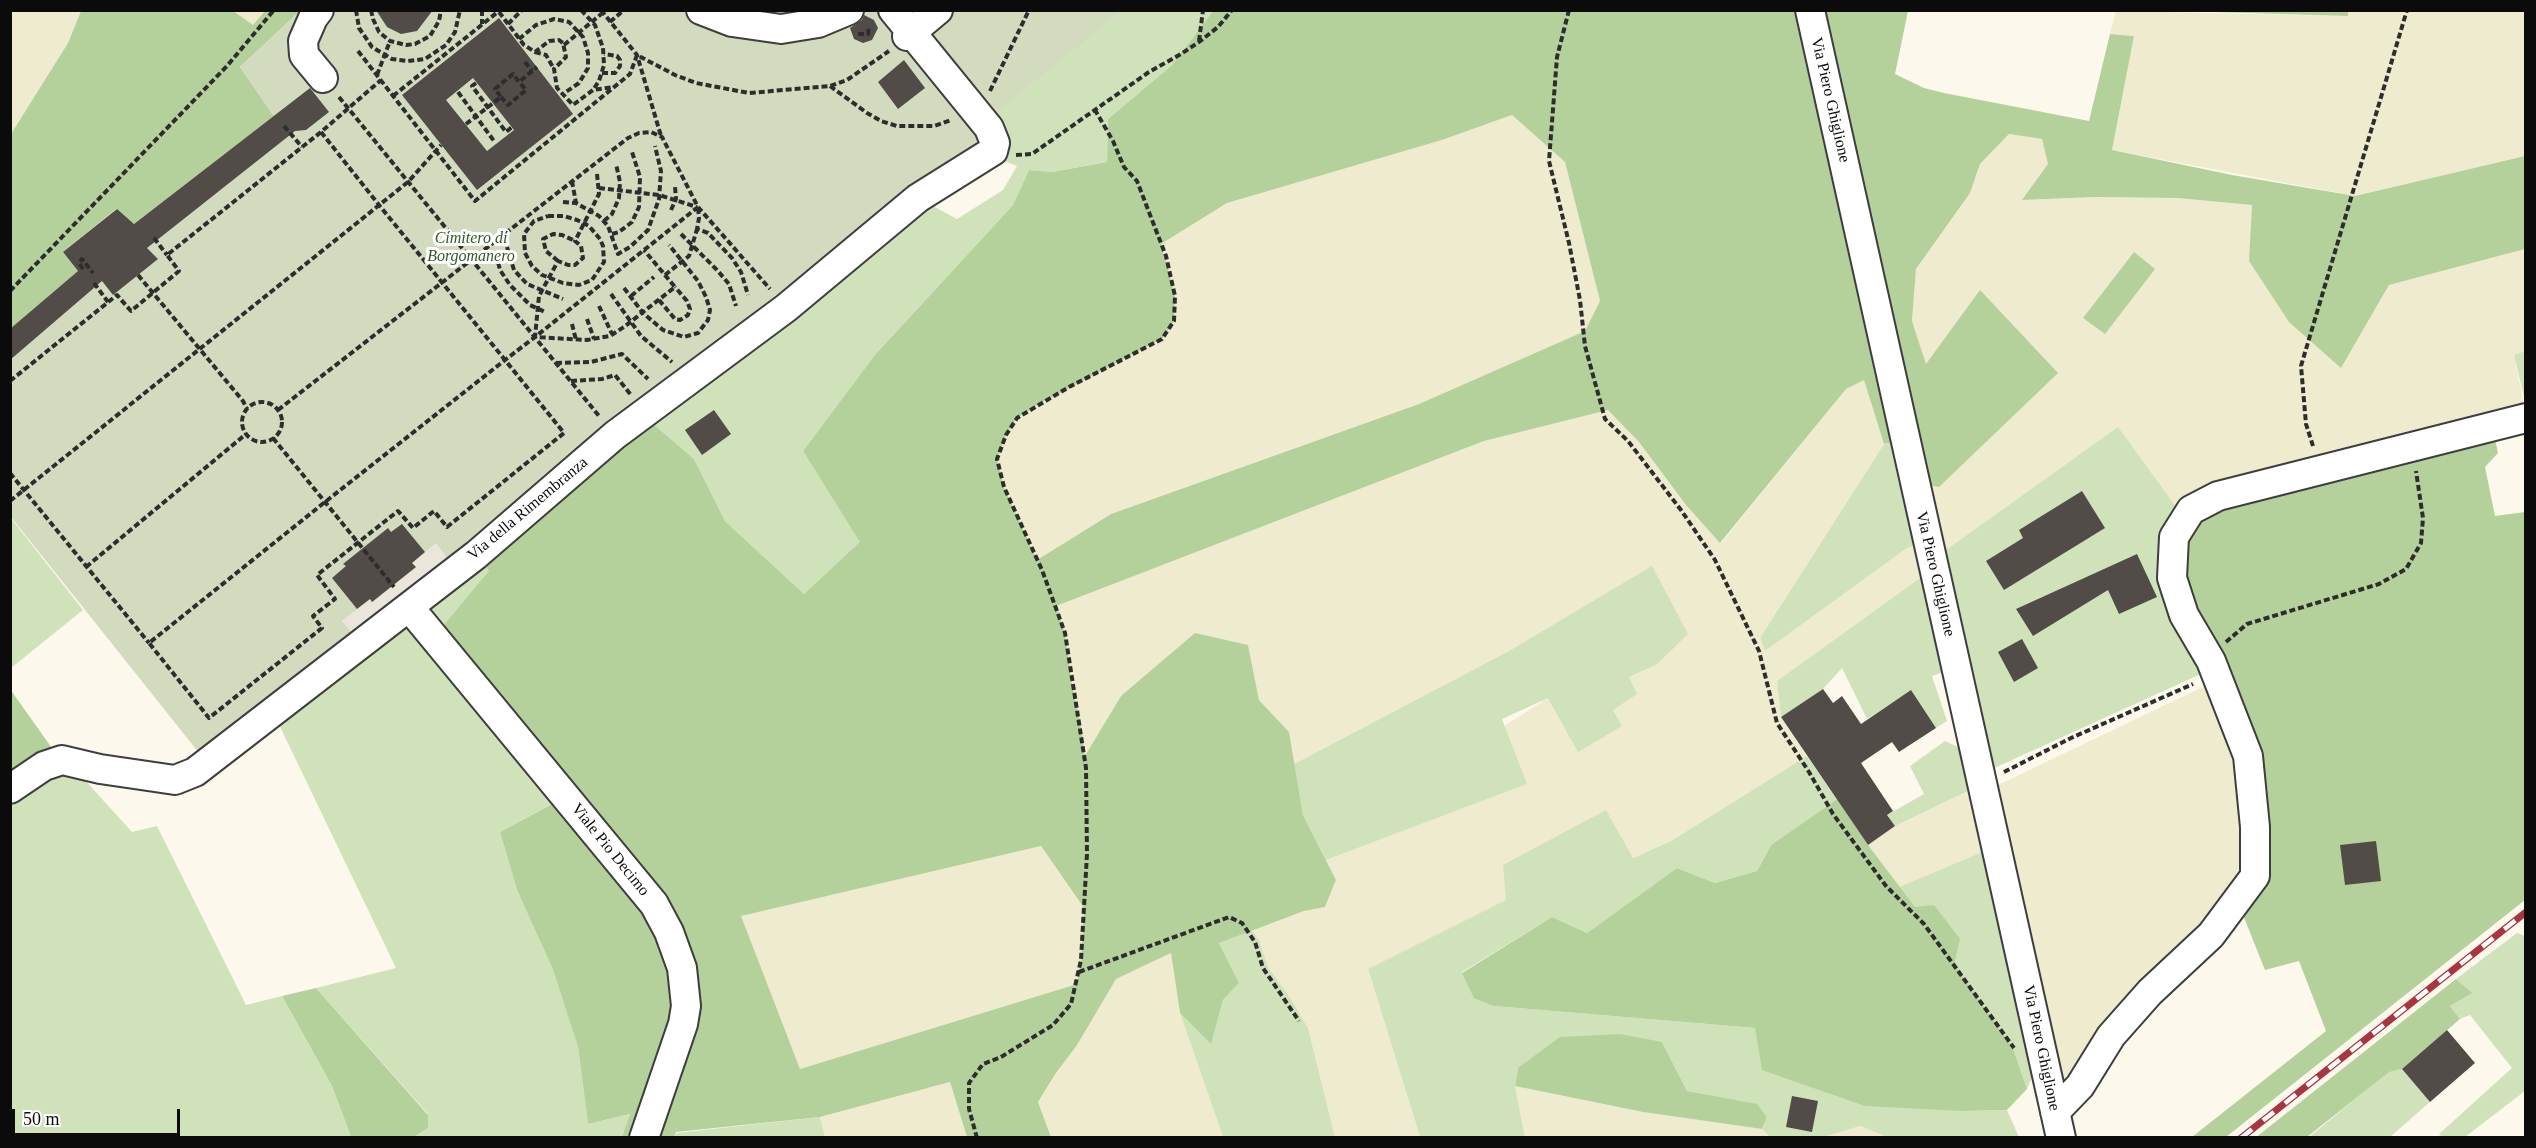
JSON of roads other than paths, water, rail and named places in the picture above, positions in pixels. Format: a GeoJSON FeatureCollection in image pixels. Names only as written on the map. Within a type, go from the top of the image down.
{"type":"FeatureCollection","features":[{"type":"Feature","properties":{"kind":"street"},"geometry":{"type":"LineString","coordinates":[[319,10],[312,18],[303,41],[304,55],[323,78]]}},
{"type":"Feature","properties":{"kind":"street"},"geometry":{"type":"LineString","coordinates":[[700,10],[732,22],[781,29],[818,23],[849,10]]}},
{"type":"Feature","properties":{"kind":"street"},"geometry":{"type":"LineString","coordinates":[[893,10],[910,34],[938,10]]}},
{"type":"Feature","properties":{"kind":"street","name":"Via Piero Ghiglione"},"geometry":{"type":"LineString","coordinates":[[1810,10],[2058,1125]]}},
{"type":"Feature","properties":{"kind":"street","name":"Via della Rimembranza"},"geometry":{"type":"LineString","coordinates":[[10,789],[44,766],[62,760],[100,769],[175,780],[188,777],[476,555],[615,435],[786,308],[918,198],[989,155],[995,143],[979,115],[910,34]]}},
{"type":"Feature","properties":{"kind":"street"},"geometry":{"type":"LineString","coordinates":[[2058,1125],[2111,1036],[2150,992],[2211,935],[2255,876],[2256,827],[2248,756],[2211,661],[2184,615],[2172,578],[2174,537],[2191,510],[2218,496],[2526,418]]}},
{"type":"Feature","properties":{"kind":"street","name":"Viale Pio Decimo"},"geometry":{"type":"LineString","coordinates":[[409,607],[654,904],[669,932],[682,968],[686,1006],[683,1024],[644,1137]]}},
{"type":"Feature","properties":{"kind":"railway"},"geometry":{"type":"LineString","coordinates":[[2241,1138],[2526,912]]}},
{"type":"Feature","properties":{"kind":"park label","name":"Cimitero di Borgomanero"},"geometry":{"type":"Point","coordinates":[471,248]}}]}
